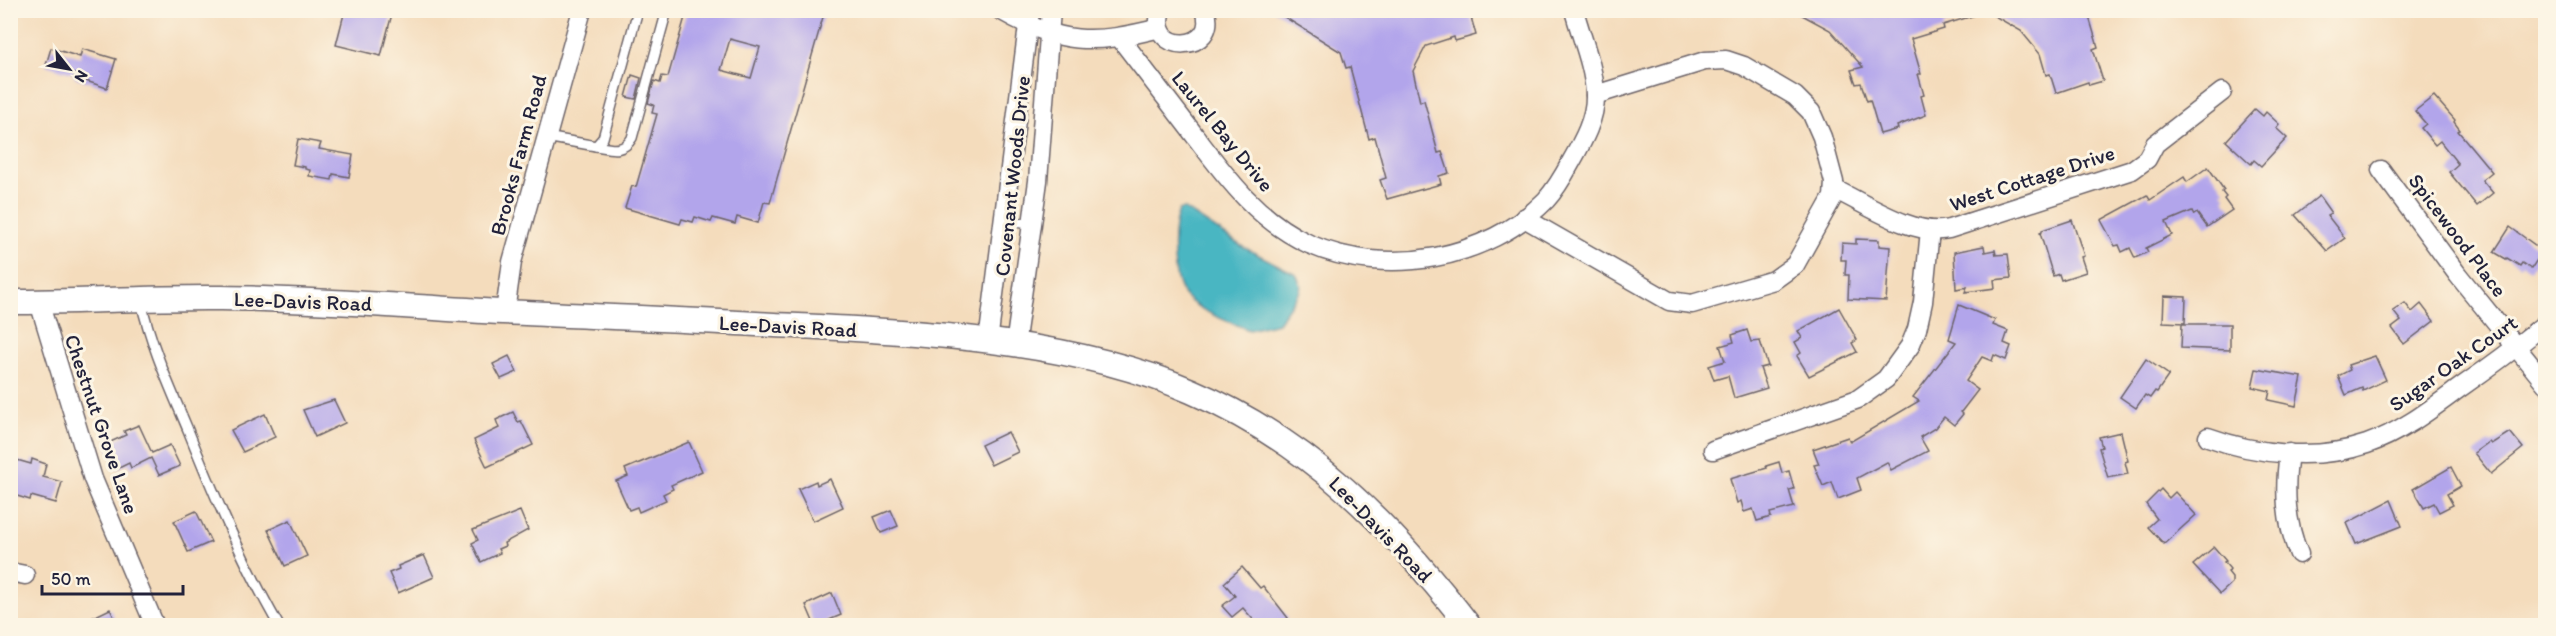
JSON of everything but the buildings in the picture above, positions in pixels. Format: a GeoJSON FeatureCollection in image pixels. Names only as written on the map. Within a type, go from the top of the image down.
{"type":"FeatureCollection","features":[{"type":"Feature","properties":{"kind":"main road","name":"Lee-Davis Road"},"geometry":{"type":"LineString","coordinates":[[10,302],[236,298],[912,333],[988,342],[1090,359],[1141,372],[1200,395],[1240,414],[1279,438],[1349,491],[1404,547],[1468,626]]}},
{"type":"Feature","properties":{"kind":"street","name":"Brooks Farm Road"},"geometry":{"type":"LineString","coordinates":[[505,312],[512,262],[582,10]]}},
{"type":"Feature","properties":{"kind":"street","name":"Laurel Bay Drive"},"geometry":{"type":"LineString","coordinates":[[1000,10],[1029,18],[1049,33],[1075,39],[1120,38],[1160,19],[1169,40],[1177,44],[1193,42],[1204,31],[1207,23],[1205,10]]}},
{"type":"Feature","properties":{"kind":"street","name":"Covenant Woods Drive"},"geometry":{"type":"LineString","coordinates":[[1015,346],[1038,181],[1051,10]]}},
{"type":"Feature","properties":{"kind":"street","name":"Laurel Bay Drive"},"geometry":{"type":"LineString","coordinates":[[1120,38],[1248,201],[1265,216],[1308,243],[1354,257],[1379,261],[1410,261],[1442,256],[1476,245],[1524,218],[1547,199],[1570,163],[1592,118],[1595,95],[1592,71],[1574,10]]}},
{"type":"Feature","properties":{"kind":"street","name":"Covenant Woods Drive"},"geometry":{"type":"LineString","coordinates":[[988,342],[1029,18]]}},
{"type":"Feature","properties":{"kind":"street"},"geometry":{"type":"LineString","coordinates":[[1524,218],[1669,301],[1692,304],[1773,280],[1789,271],[1800,258],[1830,205],[1834,189],[1822,137],[1806,106],[1795,96],[1735,62],[1705,61],[1595,95]]}},
{"type":"Feature","properties":{"kind":"street","name":"West Cottage Drive"},"geometry":{"type":"LineString","coordinates":[[1834,189],[1910,225],[1930,230],[1949,229],[2132,170],[2147,159],[2156,144],[2222,92]]}},
{"type":"Feature","properties":{"kind":"street","name":"Spicewood Place"},"geometry":{"type":"LineString","coordinates":[[2381,170],[2458,275],[2546,384]]}},
{"type":"Feature","properties":{"kind":"street"},"geometry":{"type":"LineString","coordinates":[[1713,450],[1858,399],[1886,379],[1910,346],[1917,329],[1924,292],[1930,230]]}},
{"type":"Feature","properties":{"kind":"street","name":"Chestnut Grove Lane"},"geometry":{"type":"LineString","coordinates":[[39,302],[93,479],[155,626]]}},
{"type":"Feature","properties":{"kind":"street","name":"Sugar Oak Court"},"geometry":{"type":"LineString","coordinates":[[2208,437],[2257,450],[2289,453],[2347,449],[2390,434],[2418,419],[2546,324]]}},
{"type":"Feature","properties":{"kind":"street"},"geometry":{"type":"LineString","coordinates":[[2289,453],[2286,510],[2291,535],[2299,554]]}},
{"type":"Feature","properties":{"kind":"lane"},"geometry":{"type":"LineString","coordinates":[[596,146],[603,138],[638,10]]}},
{"type":"Feature","properties":{"kind":"lane"},"geometry":{"type":"LineString","coordinates":[[546,137],[618,150],[624,148],[632,138],[667,10]]}},
{"type":"Feature","properties":{"kind":"lane"},"geometry":{"type":"LineString","coordinates":[[1004,221],[1032,224]]}},
{"type":"Feature","properties":{"kind":"lane"},"geometry":{"type":"LineString","coordinates":[[141,298],[149,336],[220,508],[279,626]]}},
{"type":"Feature","properties":{"kind":"water"},"geometry":{"type":"Polygon","coordinates":[[[1185,209],[1243,247],[1296,274],[1301,285],[1300,291],[1278,323],[1249,330],[1207,312],[1186,297],[1177,280],[1174,255],[1176,219],[1179,210],[1185,209]]]}}]}
